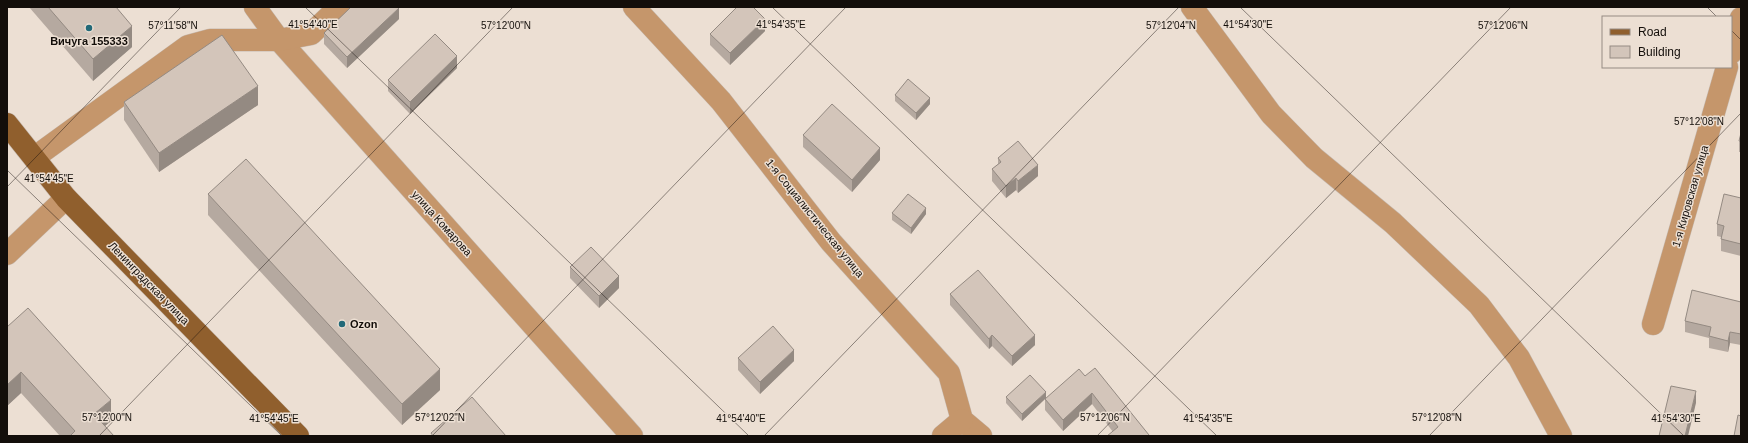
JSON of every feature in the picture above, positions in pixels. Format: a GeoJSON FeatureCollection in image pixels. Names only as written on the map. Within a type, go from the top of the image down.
{"type":"FeatureCollection","features":[{"type":"Feature","properties":{"kind":"main road","name":"Ленинградская улица"},"geometry":{"type":"LineString","coordinates":[[7,124],[66,198],[298,436]]}},
{"type":"Feature","properties":{"kind":"street","name":"улица Комарова"},"geometry":{"type":"LineString","coordinates":[[255,7],[279,40],[632,436]]}},
{"type":"Feature","properties":{"kind":"street"},"geometry":{"type":"LineString","coordinates":[[35,158],[188,46],[210,40],[279,40],[311,34],[340,7]]}},
{"type":"Feature","properties":{"kind":"street","name":"1-я Социалистическая улица"},"geometry":{"type":"LineString","coordinates":[[634,7],[721,101],[831,242],[949,373],[962,420]]}},
{"type":"Feature","properties":{"kind":"street"},"geometry":{"type":"LineString","coordinates":[[1192,7],[1271,114],[1314,158],[1393,223],[1479,305],[1519,358],[1561,436]]}},
{"type":"Feature","properties":{"kind":"street"},"geometry":{"type":"LineString","coordinates":[[1732,50],[1741,18]]}},
{"type":"Feature","properties":{"kind":"street","name":"1-я Кировская улица"},"geometry":{"type":"LineString","coordinates":[[1652,324],[1727,68]]}},
{"type":"Feature","properties":{"kind":"street"},"geometry":{"type":"LineString","coordinates":[[7,254],[66,198]]}},
{"type":"Feature","properties":{"kind":"street"},"geometry":{"type":"LineString","coordinates":[[943,436],[962,420],[981,436]]}},
{"type":"Feature","properties":{"kind":"building"},"geometry":{"type":"Polygon","coordinates":[[[48,7],[116,7],[132,26],[93,59],[48,7]]]}},
{"type":"Feature","properties":{"kind":"building"},"geometry":{"type":"Polygon","coordinates":[[[351,7],[399,8],[347,57],[324,33],[351,7]]]}},
{"type":"Feature","properties":{"kind":"building"},"geometry":{"type":"Polygon","coordinates":[[[737,7],[753,7],[765,19],[730,53],[710,34],[737,7]]]}},
{"type":"Feature","properties":{"kind":"building"},"geometry":{"type":"Polygon","coordinates":[[[435,34],[457,56],[410,102],[388,80],[435,34]]]}},
{"type":"Feature","properties":{"kind":"building"},"geometry":{"type":"Polygon","coordinates":[[[222,35],[258,86],[159,153],[124,102],[222,35]]]}},
{"type":"Feature","properties":{"kind":"building"},"geometry":{"type":"Polygon","coordinates":[[[908,79],[930,98],[916,113],[895,95],[908,79]]]}},
{"type":"Feature","properties":{"kind":"building"},"geometry":{"type":"Polygon","coordinates":[[[832,104],[880,148],[852,180],[803,135],[832,104]]]}},
{"type":"Feature","properties":{"kind":"building"},"geometry":{"type":"Polygon","coordinates":[[[1018,141],[1038,165],[1018,181],[1016,178],[1006,186],[992,169],[1001,162],[998,158],[1018,141]]]}},
{"type":"Feature","properties":{"kind":"building"},"geometry":{"type":"Polygon","coordinates":[[[246,159],[440,369],[402,404],[208,194],[246,159]]]}},
{"type":"Feature","properties":{"kind":"building"},"geometry":{"type":"Polygon","coordinates":[[[908,194],[926,208],[911,228],[892,213],[908,194]]]}},
{"type":"Feature","properties":{"kind":"building"},"geometry":{"type":"Polygon","coordinates":[[[1724,194],[1741,198],[1741,244],[1721,239],[1724,226],[1717,224],[1724,194]]]}},
{"type":"Feature","properties":{"kind":"building"},"geometry":{"type":"Polygon","coordinates":[[[591,247],[619,276],[599,296],[570,267],[591,247]]]}},
{"type":"Feature","properties":{"kind":"building"},"geometry":{"type":"Polygon","coordinates":[[[978,270],[1035,335],[1012,356],[992,335],[989,339],[950,294],[978,270]]]}},
{"type":"Feature","properties":{"kind":"building"},"geometry":{"type":"Polygon","coordinates":[[[1692,290],[1741,302],[1741,334],[1730,332],[1728,341],[1709,336],[1711,327],[1685,321],[1692,290]]]}},
{"type":"Feature","properties":{"kind":"building"},"geometry":{"type":"Polygon","coordinates":[[[28,308],[111,400],[94,414],[114,436],[70,436],[75,431],[21,372],[7,385],[7,327],[28,308]]]}},
{"type":"Feature","properties":{"kind":"building"},"geometry":{"type":"Polygon","coordinates":[[[773,326],[794,350],[760,382],[738,358],[773,326]]]}},
{"type":"Feature","properties":{"kind":"building"},"geometry":{"type":"Polygon","coordinates":[[[1095,368],[1149,435],[1148,436],[1107,436],[1118,427],[1092,393],[1063,420],[1045,399],[1079,369],[1085,376],[1095,368]]]}},
{"type":"Feature","properties":{"kind":"building"},"geometry":{"type":"Polygon","coordinates":[[[1030,375],[1046,392],[1022,414],[1006,397],[1030,375]]]}},
{"type":"Feature","properties":{"kind":"building"},"geometry":{"type":"Polygon","coordinates":[[[1671,386],[1696,391],[1685,436],[1659,436],[1671,386]]]}},
{"type":"Feature","properties":{"kind":"building"},"geometry":{"type":"Polygon","coordinates":[[[472,397],[506,436],[433,436],[431,433],[472,397]]]}},
{"type":"Feature","properties":{"kind":"building"},"geometry":{"type":"Polygon","coordinates":[[[1738,415],[1741,416],[1741,436],[1734,436],[1738,415]]]}},
{"type":"Feature","properties":{"kind":"place","name":"Вичуга 155333"},"geometry":{"type":"Point","coordinates":[89,28]}},
{"type":"Feature","properties":{"kind":"place","name":"Ozon"},"geometry":{"type":"Point","coordinates":[342,324]}}]}
